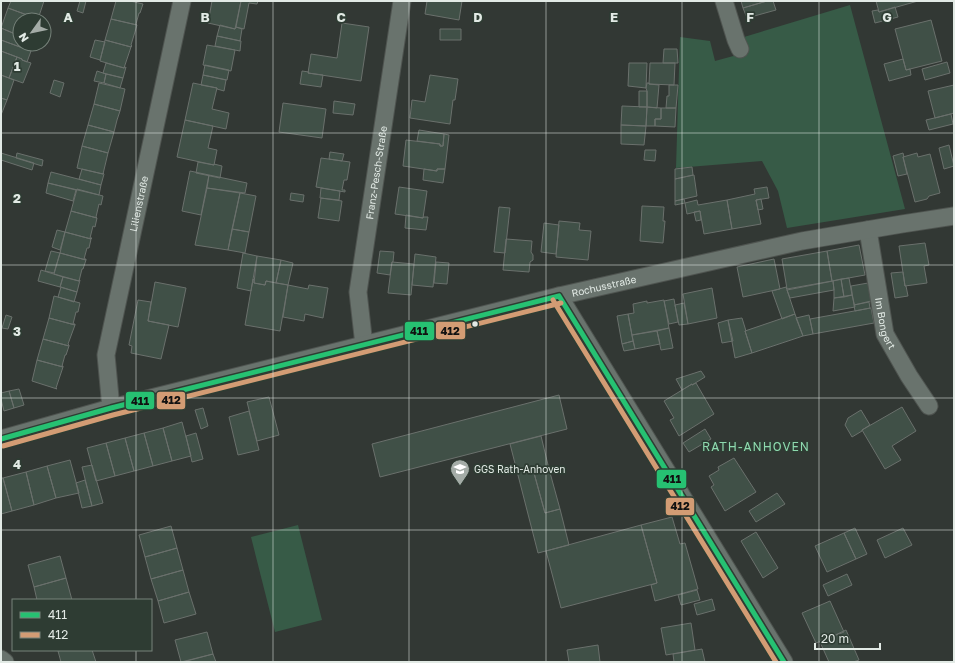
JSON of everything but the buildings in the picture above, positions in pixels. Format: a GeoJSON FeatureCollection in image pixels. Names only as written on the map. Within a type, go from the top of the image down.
{"type":"FeatureCollection","features":[{"type":"Feature","properties":{"kind":"street","name":"Lilienstraße"},"geometry":{"type":"LineString","coordinates":[[111,408],[106,355],[182,1]]}},
{"type":"Feature","properties":{"kind":"street","name":"Franz-Pesch-Straße"},"geometry":{"type":"LineString","coordinates":[[364,344],[358,292],[402,1]]}},
{"type":"Feature","properties":{"kind":"street"},"geometry":{"type":"LineString","coordinates":[[724,1],[740,49]]}},
{"type":"Feature","properties":{"kind":"street","name":"Rochusstraße"},"geometry":{"type":"LineString","coordinates":[[1,439],[111,408],[559,296],[802,241],[954,216]]}},
{"type":"Feature","properties":{"kind":"street","name":"Im Bongert"},"geometry":{"type":"LineString","coordinates":[[868,230],[885,334],[929,406]]}},
{"type":"Feature","properties":{"kind":"street"},"geometry":{"type":"LineString","coordinates":[[559,296],[784,662]]}},
{"type":"Feature","properties":{"kind":"street"},"geometry":{"type":"LineString","coordinates":[[1,659],[5,662]]}},
{"type":"Feature","properties":{"kind":"green space"},"geometry":{"type":"Polygon","coordinates":[[[850,5],[905,209],[787,228],[778,191],[762,161],[676,168],[680,37],[710,41],[715,61],[748,52],[744,37],[850,5]]]}},
{"type":"Feature","properties":{"kind":"green space"},"geometry":{"type":"Polygon","coordinates":[[[298,525],[322,620],[275,632],[251,537],[298,525]]]}},
{"type":"Feature","properties":{"kind":"transit line","name":"411"},"geometry":{"type":"LineString","coordinates":[[559,296],[784,662]]}},
{"type":"Feature","properties":{"kind":"transit line","name":"411"},"geometry":{"type":"LineString","coordinates":[[1,439],[111,408],[559,296]]}},
{"type":"Feature","properties":{"kind":"transit line","name":"412"},"geometry":{"type":"LineString","coordinates":[[553,300],[776,662]]}},
{"type":"Feature","properties":{"kind":"transit line","name":"412"},"geometry":{"type":"LineString","coordinates":[[3,446],[113,415],[561,303]]}},
{"type":"Feature","properties":{"kind":"place","name":"GGS Rath-Anhoven"},"geometry":{"type":"Point","coordinates":[460,486]}},
{"type":"Feature","properties":{"kind":"district","name":"RATH-ANHOVEN"},"geometry":{"type":"Point","coordinates":[756,447]}}]}
